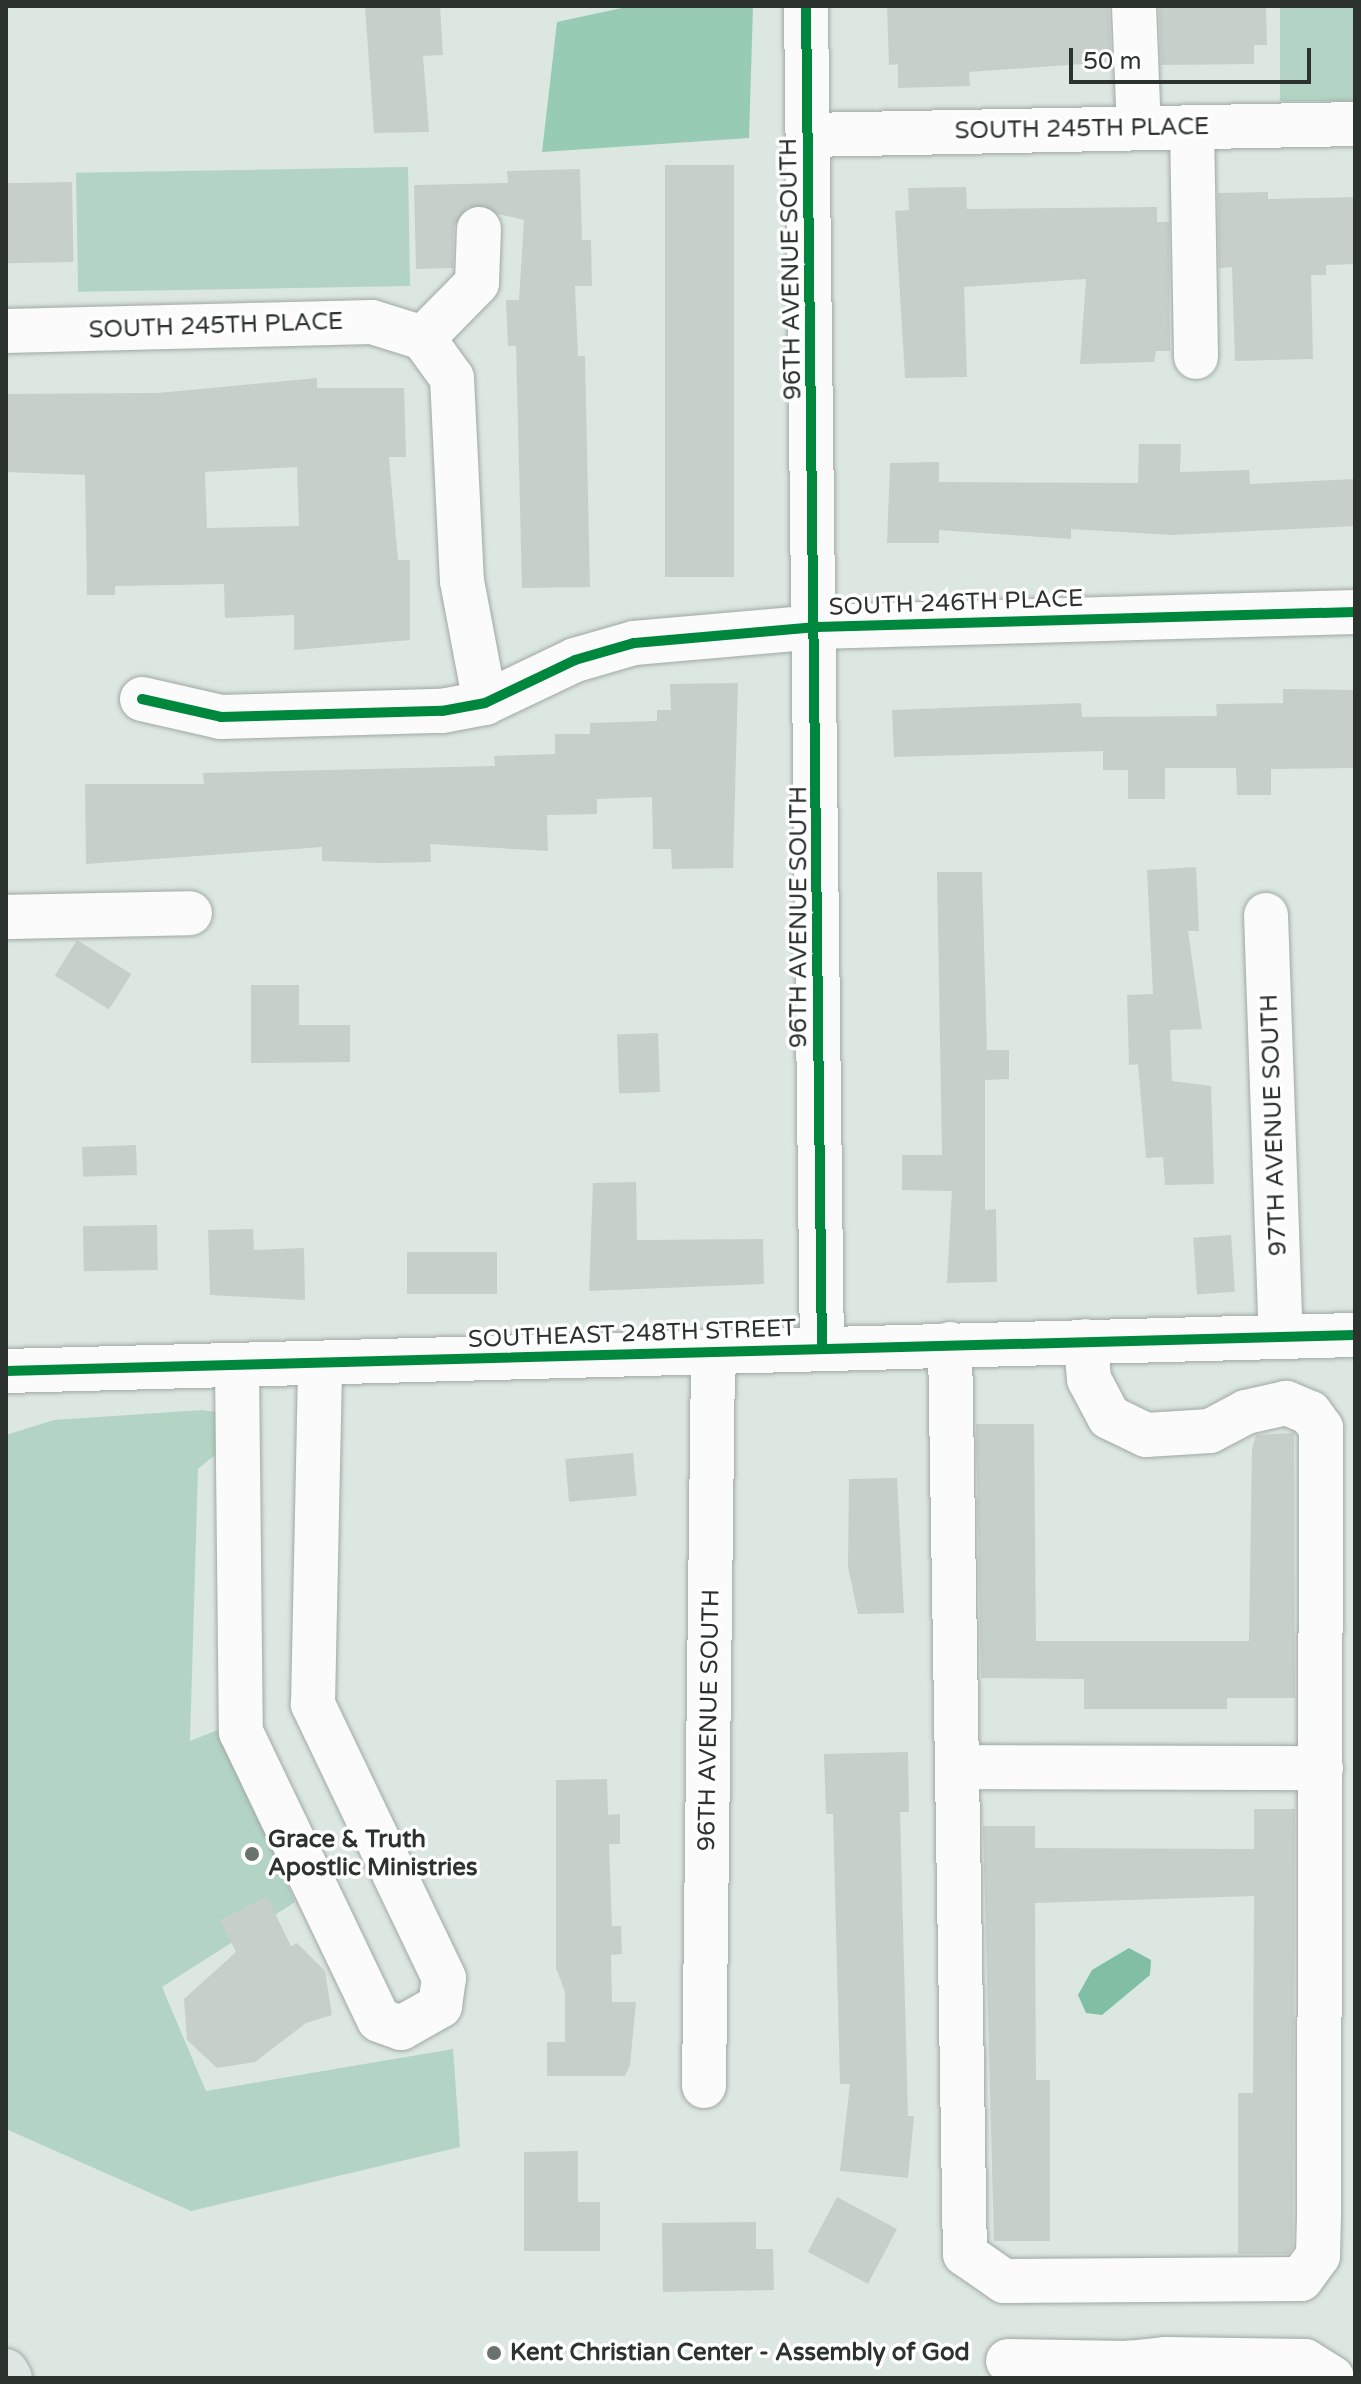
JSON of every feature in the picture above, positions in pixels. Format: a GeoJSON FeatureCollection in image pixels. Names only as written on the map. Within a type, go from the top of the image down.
{"type":"FeatureCollection","features":[{"type":"Feature","properties":{"kind":"main road"},"geometry":{"type":"LineString","coordinates":[[6,2371],[10,2378]]}},
{"type":"Feature","properties":{"kind":"street","name":"96TH AVENUE SOUTH"},"geometry":{"type":"LineString","coordinates":[[806,6],[817,627],[822,1347]]}},
{"type":"Feature","properties":{"kind":"street"},"geometry":{"type":"LineString","coordinates":[[1134,6],[1139,128]]}},
{"type":"Feature","properties":{"kind":"street","name":"SOUTH 245TH PLACE"},"geometry":{"type":"LineString","coordinates":[[808,135],[1355,124]]}},
{"type":"Feature","properties":{"kind":"street"},"geometry":{"type":"LineString","coordinates":[[1192,127],[1196,357]]}},
{"type":"Feature","properties":{"kind":"street"},"geometry":{"type":"LineString","coordinates":[[479,229],[477,283],[423,338],[452,378],[462,581],[485,703]]}},
{"type":"Feature","properties":{"kind":"street","name":"SOUTH 245TH PLACE"},"geometry":{"type":"LineString","coordinates":[[6,331],[372,322],[423,338]]}},
{"type":"Feature","properties":{"kind":"street","name":"SOUTH 246TH PLACE"},"geometry":{"type":"LineString","coordinates":[[142,699],[221,717],[485,703],[575,660],[634,643],[817,627],[1355,612]]}},
{"type":"Feature","properties":{"kind":"street"},"geometry":{"type":"LineString","coordinates":[[6,917],[190,913]]}},
{"type":"Feature","properties":{"kind":"street","name":"97TH AVENUE SOUTH"},"geometry":{"type":"LineString","coordinates":[[1266,915],[1281,1336]]}},
{"type":"Feature","properties":{"kind":"street","name":"SOUTHEAST 248TH STREET"},"geometry":{"type":"LineString","coordinates":[[6,1371],[713,1355],[822,1347],[1355,1335]]}},
{"type":"Feature","properties":{"kind":"street"},"geometry":{"type":"LineString","coordinates":[[950,1344],[965,2254],[1004,2281],[1301,2279],[1318,2256],[1321,1428],[1310,1413],[1286,1403],[1246,1412],[1210,1431],[1146,1435],[1109,1417],[1089,1379],[1086,1341]]}},
{"type":"Feature","properties":{"kind":"street","name":"96TH AVENUE SOUTH"},"geometry":{"type":"LineString","coordinates":[[704,2086],[713,1355]]}},
{"type":"Feature","properties":{"kind":"street"},"geometry":{"type":"LineString","coordinates":[[237,1366],[241,1732],[379,2020],[401,2028],[440,2006],[444,1978],[313,1704],[320,1364]]}},
{"type":"Feature","properties":{"kind":"street"},"geometry":{"type":"LineString","coordinates":[[958,1767],[1321,1768]]}},
{"type":"Feature","properties":{"kind":"street"},"geometry":{"type":"LineString","coordinates":[[1008,2361],[1126,2371],[1305,2361],[1332,2377]]}},
{"type":"Feature","properties":{"kind":"shaded area"},"geometry":{"type":"Polygon","coordinates":[[[631,6],[753,6],[749,138],[542,152],[557,22],[631,6]]]}},
{"type":"Feature","properties":{"kind":"shaded area"},"geometry":{"type":"Polygon","coordinates":[[[1280,6],[1355,6],[1355,101],[1280,101],[1280,6]]]}},
{"type":"Feature","properties":{"kind":"shaded area"},"geometry":{"type":"Polygon","coordinates":[[[408,167],[410,286],[78,292],[76,173],[408,167]]]}},
{"type":"Feature","properties":{"kind":"shaded area"},"geometry":{"type":"Polygon","coordinates":[[[203,1410],[226,1414],[228,1444],[198,1469],[190,1741],[220,1729],[295,1902],[162,1987],[206,2091],[453,2049],[460,2147],[191,2211],[6,2129],[6,1435],[54,1420],[203,1410]]]}},
{"type":"Feature","properties":{"kind":"shaded area"},"geometry":{"type":"Polygon","coordinates":[[[1129,1948],[1151,1960],[1150,1975],[1102,2015],[1086,2013],[1078,1995],[1092,1970],[1129,1948]]]}},
{"type":"Feature","properties":{"kind":"building"},"geometry":{"type":"Polygon","coordinates":[[[365,6],[440,6],[443,55],[423,56],[429,132],[374,133],[365,6]]]}},
{"type":"Feature","properties":{"kind":"building"},"geometry":{"type":"Polygon","coordinates":[[[887,6],[1109,6],[1111,62],[969,72],[970,86],[898,88],[898,64],[889,65],[887,6]]]}},
{"type":"Feature","properties":{"kind":"building"},"geometry":{"type":"Polygon","coordinates":[[[1159,6],[1266,6],[1267,45],[1254,45],[1254,64],[1161,65],[1159,6]]]}},
{"type":"Feature","properties":{"kind":"building"},"geometry":{"type":"Polygon","coordinates":[[[665,165],[734,165],[734,577],[665,577],[665,165]]]}},
{"type":"Feature","properties":{"kind":"building"},"geometry":{"type":"Polygon","coordinates":[[[580,169],[582,240],[591,240],[592,286],[575,286],[578,356],[585,356],[590,587],[522,588],[516,346],[508,346],[506,300],[519,300],[524,220],[468,207],[454,227],[453,268],[416,269],[414,185],[508,183],[507,171],[580,169]]]}},
{"type":"Feature","properties":{"kind":"building"},"geometry":{"type":"Polygon","coordinates":[[[72,182],[73,262],[7,263],[6,183],[72,182]]]}},
{"type":"Feature","properties":{"kind":"building"},"geometry":{"type":"Polygon","coordinates":[[[966,187],[967,209],[1157,207],[1157,222],[1169,222],[1170,351],[1156,351],[1154,362],[1080,364],[1086,279],[964,287],[967,377],[905,378],[895,211],[909,210],[908,188],[966,187]]]}},
{"type":"Feature","properties":{"kind":"building"},"geometry":{"type":"Polygon","coordinates":[[[1268,192],[1268,199],[1355,197],[1355,264],[1326,265],[1326,275],[1311,275],[1313,359],[1235,361],[1232,267],[1219,268],[1218,193],[1268,192]]]}},
{"type":"Feature","properties":{"kind":"building"},"geometry":{"type":"Polygon","coordinates":[[[317,378],[317,388],[404,388],[406,457],[389,457],[398,560],[410,560],[410,640],[294,650],[294,615],[225,618],[224,584],[115,586],[115,595],[87,595],[85,475],[6,472],[6,394],[157,393],[317,378]],[[297,467],[205,472],[207,528],[299,526],[297,467]]]}},
{"type":"Feature","properties":{"kind":"building"},"geometry":{"type":"Polygon","coordinates":[[[1139,444],[1181,444],[1180,472],[1249,470],[1250,484],[1355,479],[1355,526],[1172,535],[1071,529],[1071,539],[939,530],[939,543],[887,543],[890,463],[939,462],[939,482],[1138,483],[1139,444]]]}},
{"type":"Feature","properties":{"kind":"building"},"geometry":{"type":"Polygon","coordinates":[[[738,683],[733,868],[672,869],[671,849],[653,849],[652,797],[597,799],[597,814],[547,815],[548,851],[430,844],[431,862],[380,863],[322,861],[322,847],[86,864],[85,784],[204,784],[203,773],[495,766],[494,756],[555,754],[555,734],[590,734],[590,723],[657,721],[657,710],[671,710],[670,684],[738,683]]]}},
{"type":"Feature","properties":{"kind":"building"},"geometry":{"type":"Polygon","coordinates":[[[1283,689],[1355,690],[1355,768],[1271,769],[1271,795],[1237,795],[1236,768],[1165,768],[1165,799],[1128,799],[1128,770],[1103,770],[1103,751],[894,757],[892,710],[1081,703],[1082,717],[1217,716],[1216,704],[1283,703],[1283,689]]]}},
{"type":"Feature","properties":{"kind":"building"},"geometry":{"type":"Polygon","coordinates":[[[1196,867],[1199,931],[1188,931],[1202,1029],[1170,1030],[1172,1081],[1211,1086],[1214,1184],[1165,1185],[1163,1157],[1146,1158],[1138,1064],[1129,1065],[1127,995],[1153,994],[1147,870],[1196,867]]]}},
{"type":"Feature","properties":{"kind":"building"},"geometry":{"type":"Polygon","coordinates":[[[937,872],[982,872],[987,1050],[1009,1050],[1009,1079],[985,1080],[985,1210],[996,1209],[997,1282],[947,1283],[952,1191],[902,1190],[902,1155],[942,1155],[937,872]]]}},
{"type":"Feature","properties":{"kind":"building"},"geometry":{"type":"Polygon","coordinates":[[[77,940],[131,974],[109,1010],[55,976],[77,940]]]}},
{"type":"Feature","properties":{"kind":"building"},"geometry":{"type":"Polygon","coordinates":[[[251,985],[299,985],[299,1025],[350,1025],[350,1062],[251,1063],[251,985]]]}},
{"type":"Feature","properties":{"kind":"building"},"geometry":{"type":"Polygon","coordinates":[[[658,1033],[660,1092],[619,1093],[617,1034],[658,1033]]]}},
{"type":"Feature","properties":{"kind":"building"},"geometry":{"type":"Polygon","coordinates":[[[136,1145],[137,1175],[83,1177],[82,1147],[136,1145]]]}},
{"type":"Feature","properties":{"kind":"building"},"geometry":{"type":"Polygon","coordinates":[[[636,1182],[637,1240],[763,1239],[764,1284],[589,1291],[593,1183],[636,1182]]]}},
{"type":"Feature","properties":{"kind":"building"},"geometry":{"type":"Polygon","coordinates":[[[157,1225],[158,1270],[84,1271],[83,1226],[157,1225]]]}},
{"type":"Feature","properties":{"kind":"building"},"geometry":{"type":"Polygon","coordinates":[[[253,1229],[254,1250],[304,1248],[305,1300],[210,1295],[208,1230],[253,1229]]]}},
{"type":"Feature","properties":{"kind":"building"},"geometry":{"type":"Polygon","coordinates":[[[1231,1235],[1235,1292],[1197,1295],[1193,1238],[1231,1235]]]}},
{"type":"Feature","properties":{"kind":"building"},"geometry":{"type":"Polygon","coordinates":[[[407,1252],[497,1252],[497,1294],[407,1294],[407,1252]]]}},
{"type":"Feature","properties":{"kind":"building"},"geometry":{"type":"Polygon","coordinates":[[[976,1424],[1034,1424],[1036,1641],[1249,1641],[1252,1449],[1256,1435],[1294,1433],[1295,1698],[1227,1698],[1227,1709],[1084,1709],[1084,1679],[981,1678],[976,1424]]]}},
{"type":"Feature","properties":{"kind":"building"},"geometry":{"type":"Polygon","coordinates":[[[633,1453],[637,1496],[569,1502],[565,1459],[633,1453]]]}},
{"type":"Feature","properties":{"kind":"building"},"geometry":{"type":"Polygon","coordinates":[[[897,1478],[904,1613],[858,1614],[848,1567],[849,1479],[897,1478]]]}},
{"type":"Feature","properties":{"kind":"building"},"geometry":{"type":"Polygon","coordinates":[[[908,1752],[909,1812],[900,1812],[908,2116],[914,2116],[908,2178],[840,2171],[850,2084],[840,2084],[833,1814],[826,1814],[824,1754],[908,1752]]]}},
{"type":"Feature","properties":{"kind":"building"},"geometry":{"type":"Polygon","coordinates":[[[607,1779],[608,1815],[620,1814],[620,1844],[609,1844],[612,1926],[621,1926],[622,1954],[611,1955],[612,2002],[636,2002],[630,2065],[625,2076],[547,2076],[547,2042],[565,2042],[565,1992],[556,1968],[556,1780],[607,1779]]]}},
{"type":"Feature","properties":{"kind":"building"},"geometry":{"type":"Polygon","coordinates":[[[1254,1809],[1295,1809],[1293,2247],[1288,2254],[1238,2254],[1238,2093],[1253,2093],[1254,1896],[1035,1903],[1036,2080],[1050,2080],[1050,2241],[994,2241],[983,1826],[1035,1826],[1035,1848],[1254,1849],[1254,1809]]]}},
{"type":"Feature","properties":{"kind":"building"},"geometry":{"type":"Polygon","coordinates":[[[267,1897],[291,1946],[297,1943],[325,1971],[332,2015],[306,2023],[255,2062],[217,2068],[187,2040],[184,1999],[236,1952],[220,1920],[267,1897]]]}},
{"type":"Feature","properties":{"kind":"building"},"geometry":{"type":"Polygon","coordinates":[[[578,2151],[578,2202],[600,2202],[600,2251],[524,2251],[524,2152],[578,2151]]]}},
{"type":"Feature","properties":{"kind":"building"},"geometry":{"type":"Polygon","coordinates":[[[837,2197],[897,2229],[868,2284],[808,2252],[837,2197]]]}},
{"type":"Feature","properties":{"kind":"building"},"geometry":{"type":"Polygon","coordinates":[[[756,2222],[756,2249],[773,2249],[774,2290],[663,2292],[662,2223],[756,2222]]]}},
{"type":"Feature","properties":{"kind":"cycle path"},"geometry":{"type":"LineString","coordinates":[[806,6],[822,1347]]}},
{"type":"Feature","properties":{"kind":"cycle path"},"geometry":{"type":"LineString","coordinates":[[142,699],[221,717],[442,711],[485,703],[575,660],[634,643],[817,627],[1355,612]]}},
{"type":"Feature","properties":{"kind":"cycle path"},"geometry":{"type":"LineString","coordinates":[[6,1371],[1355,1335]]}},
{"type":"Feature","properties":{"kind":"place","name":"Grace & Truth Apostlic Ministries"},"geometry":{"type":"Point","coordinates":[252,1854]}},
{"type":"Feature","properties":{"kind":"place","name":"Kent Christian Center - Assembly of God"},"geometry":{"type":"Point","coordinates":[494,2353]}}]}
